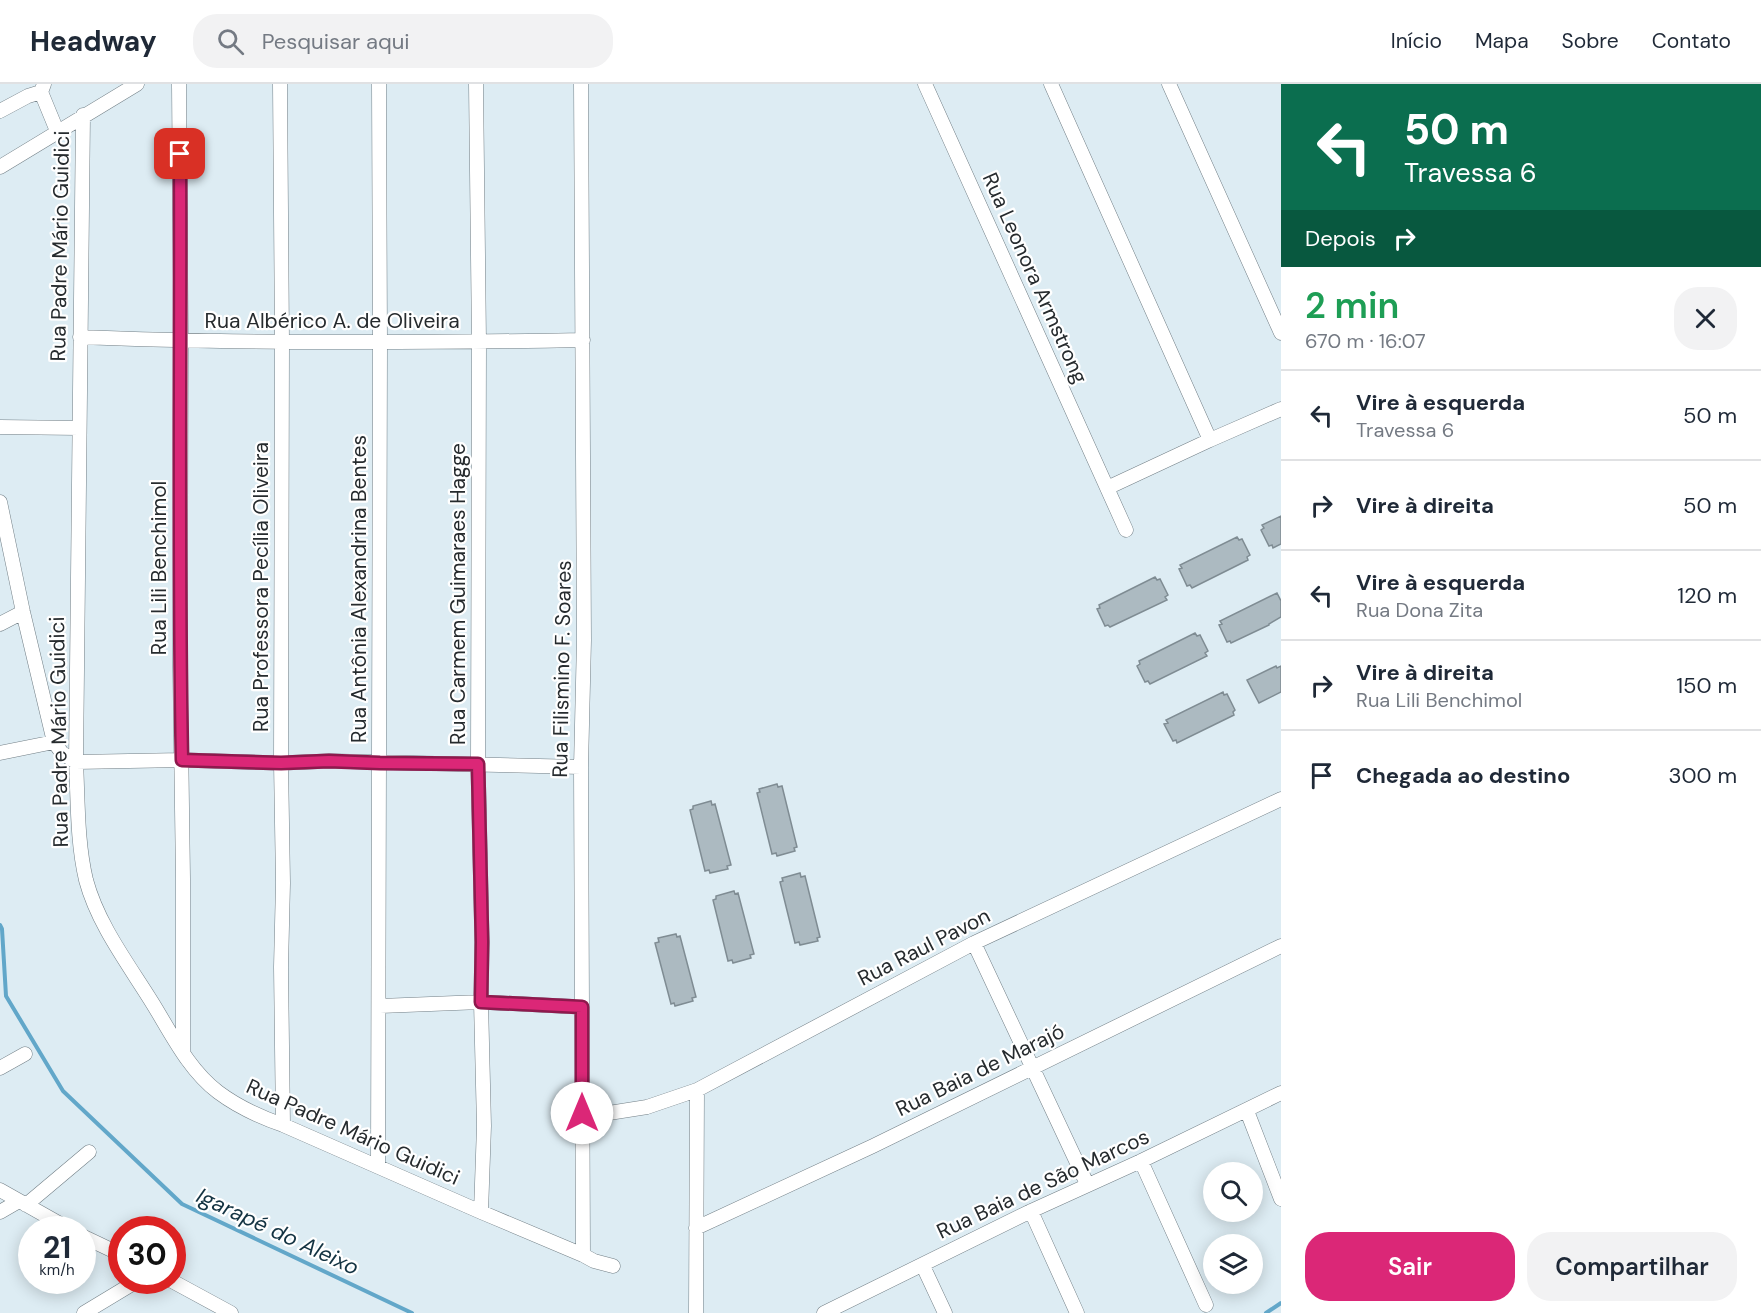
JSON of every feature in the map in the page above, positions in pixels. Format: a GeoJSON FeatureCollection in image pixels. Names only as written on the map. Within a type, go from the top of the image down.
{"type":"FeatureCollection","features":[{"type":"Feature","properties":{"kind":"street"},"geometry":{"type":"LineString","coordinates":[[0,167],[136,84]]}},
{"type":"Feature","properties":{"kind":"street","name":"Rua Lili Benchimol"},"geometry":{"type":"LineString","coordinates":[[179,84],[183,1052]]}},
{"type":"Feature","properties":{"kind":"street","name":"Rua Professora Pecília Oliveira"},"geometry":{"type":"LineString","coordinates":[[280,84],[283,1125]]}},
{"type":"Feature","properties":{"kind":"street","name":"Rua Antônia Alexandrina Bentes"},"geometry":{"type":"LineString","coordinates":[[378,84],[380,344],[378,1166]]}},
{"type":"Feature","properties":{"kind":"street","name":"Rua Carmem Guimaraes Hagge"},"geometry":{"type":"LineString","coordinates":[[476,84],[479,342],[478,764],[484,1126],[481,1212]]}},
{"type":"Feature","properties":{"kind":"street","name":"Rua Filismino F. Soares"},"geometry":{"type":"LineString","coordinates":[[581,84],[584,640],[581,767],[583,1255]]}},
{"type":"Feature","properties":{"kind":"street","name":"Rua Leonora Armstrong"},"geometry":{"type":"LineString","coordinates":[[925,84],[1125,530]]}},
{"type":"Feature","properties":{"kind":"street"},"geometry":{"type":"LineString","coordinates":[[1051,84],[1210,440]]}},
{"type":"Feature","properties":{"kind":"street"},"geometry":{"type":"LineString","coordinates":[[1169,84],[1281,333]]}},
{"type":"Feature","properties":{"kind":"street"},"geometry":{"type":"LineString","coordinates":[[0,111],[43,88],[57,131]]}},
{"type":"Feature","properties":{"kind":"street","name":"Rua Padre Mário Guidici"},"geometry":{"type":"LineString","coordinates":[[82,115],[76,762],[82,860],[94,903],[110,935],[183,1052],[196,1071],[217,1091],[254,1114],[594,1261],[613,1266]]}},
{"type":"Feature","properties":{"kind":"street","name":"Rua Albérico A. de Oliveira"},"geometry":{"type":"LineString","coordinates":[[80,337],[380,344],[583,340]]}},
{"type":"Feature","properties":{"kind":"street"},"geometry":{"type":"LineString","coordinates":[[1107,488],[1281,409]]}},
{"type":"Feature","properties":{"kind":"street"},"geometry":{"type":"LineString","coordinates":[[0,427],[79,428]]}},
{"type":"Feature","properties":{"kind":"street"},"geometry":{"type":"LineString","coordinates":[[0,502],[22,612],[54,742],[62,753],[76,762],[182,760],[281,763],[329,761],[581,767]]}},
{"type":"Feature","properties":{"kind":"street"},"geometry":{"type":"LineString","coordinates":[[0,624],[22,612]]}},
{"type":"Feature","properties":{"kind":"street"},"geometry":{"type":"LineString","coordinates":[[0,753],[54,742]]}},
{"type":"Feature","properties":{"kind":"street","name":"Rua Raul Pavon"},"geometry":{"type":"LineString","coordinates":[[582,1113],[609,1113],[647,1107],[697,1090],[974,944],[1281,799]]}},
{"type":"Feature","properties":{"kind":"street"},"geometry":{"type":"LineString","coordinates":[[974,944],[1087,1185]]}},
{"type":"Feature","properties":{"kind":"street","name":"Rua Baia de Marajó"},"geometry":{"type":"LineString","coordinates":[[696,1228],[873,1146],[1281,946]]}},
{"type":"Feature","properties":{"kind":"street"},"geometry":{"type":"LineString","coordinates":[[380,1005],[481,1002],[582,1007]]}},
{"type":"Feature","properties":{"kind":"street"},"geometry":{"type":"LineString","coordinates":[[0,1068],[25,1054]]}},
{"type":"Feature","properties":{"kind":"street"},"geometry":{"type":"LineString","coordinates":[[696,1313],[697,1090]]}},
{"type":"Feature","properties":{"kind":"street","name":"Rua Baia de São Marcos"},"geometry":{"type":"LineString","coordinates":[[824,1313],[1031,1211],[1281,1093]]}},
{"type":"Feature","properties":{"kind":"street"},"geometry":{"type":"LineString","coordinates":[[1246,1111],[1281,1198]]}},
{"type":"Feature","properties":{"kind":"street"},"geometry":{"type":"LineString","coordinates":[[0,1212],[22,1203],[89,1152]]}},
{"type":"Feature","properties":{"kind":"street"},"geometry":{"type":"LineString","coordinates":[[1141,1161],[1206,1305]]}},
{"type":"Feature","properties":{"kind":"street"},"geometry":{"type":"LineString","coordinates":[[0,1190],[46,1216]]}},
{"type":"Feature","properties":{"kind":"street"},"geometry":{"type":"LineString","coordinates":[[1031,1211],[1077,1313]]}},
{"type":"Feature","properties":{"kind":"street"},"geometry":{"type":"LineString","coordinates":[[923,1266],[945,1313]]}},
{"type":"Feature","properties":{"kind":"street"},"geometry":{"type":"LineString","coordinates":[[186,1289],[231,1313]]}},
{"type":"Feature","properties":{"kind":"street"},"geometry":{"type":"LineString","coordinates":[[84,1313],[115,1294]]}},
{"type":"Feature","properties":{"kind":"building"},"geometry":{"type":"Polygon","coordinates":[[[1281,516],[1281,544],[1273,548],[1272,545],[1269,546],[1261,530],[1264,528],[1262,525],[1281,516]]]}},
{"type":"Feature","properties":{"kind":"building"},"geometry":{"type":"Polygon","coordinates":[[[1237,537],[1239,540],[1242,539],[1250,555],[1247,557],[1248,560],[1192,588],[1190,585],[1187,586],[1179,569],[1182,568],[1180,565],[1237,537]]]}},
{"type":"Feature","properties":{"kind":"building"},"geometry":{"type":"Polygon","coordinates":[[[1155,577],[1157,580],[1160,579],[1168,595],[1165,597],[1167,600],[1110,627],[1105,626],[1097,609],[1100,608],[1099,605],[1155,577]]]}},
{"type":"Feature","properties":{"kind":"building"},"geometry":{"type":"Polygon","coordinates":[[[1277,593],[1281,601],[1281,617],[1231,643],[1227,642],[1219,625],[1222,624],[1220,621],[1277,593]]]}},
{"type":"Feature","properties":{"kind":"building"},"geometry":{"type":"Polygon","coordinates":[[[1195,633],[1197,636],[1200,635],[1208,651],[1205,653],[1207,656],[1150,684],[1148,681],[1145,682],[1137,666],[1140,664],[1139,661],[1195,633]]]}},
{"type":"Feature","properties":{"kind":"building"},"geometry":{"type":"Polygon","coordinates":[[[1276,666],[1277,668],[1281,666],[1281,692],[1259,703],[1247,680],[1276,666]]]}},
{"type":"Feature","properties":{"kind":"building"},"geometry":{"type":"Polygon","coordinates":[[[1223,692],[1224,695],[1227,694],[1235,710],[1234,715],[1177,743],[1176,740],[1173,741],[1164,724],[1168,723],[1166,720],[1223,692]]]}},
{"type":"Feature","properties":{"kind":"building"},"geometry":{"type":"Polygon","coordinates":[[[777,784],[778,787],[782,786],[797,847],[794,848],[795,851],[777,856],[776,853],[772,854],[757,793],[760,792],[759,789],[777,784]]]}},
{"type":"Feature","properties":{"kind":"building"},"geometry":{"type":"Polygon","coordinates":[[[711,801],[712,805],[715,804],[731,865],[727,866],[728,869],[710,873],[709,870],[705,871],[690,810],[693,806],[711,801]]]}},
{"type":"Feature","properties":{"kind":"building"},"geometry":{"type":"Polygon","coordinates":[[[800,873],[801,877],[805,876],[820,937],[817,938],[818,941],[800,945],[799,942],[795,943],[780,882],[783,881],[782,878],[800,873]]]}},
{"type":"Feature","properties":{"kind":"building"},"geometry":{"type":"Polygon","coordinates":[[[734,891],[735,894],[738,893],[754,954],[750,955],[751,958],[733,963],[732,960],[728,961],[713,900],[716,896],[734,891]]]}},
{"type":"Feature","properties":{"kind":"building"},"geometry":{"type":"Polygon","coordinates":[[[676,934],[677,937],[680,936],[696,997],[692,998],[693,1001],[675,1006],[674,1003],[671,1004],[655,943],[659,942],[658,938],[676,934]]]}},
{"type":"Feature","properties":{"kind":"waterway","name":"Igarapé do Aleixo"},"geometry":{"type":"LineString","coordinates":[[0,925],[6,996],[63,1091],[182,1204],[412,1313]]}},
{"type":"Feature","properties":{"kind":"waterway","name":"Igarapé do Aleixo"},"geometry":{"type":"LineString","coordinates":[[1266,1313],[1281,1303]]}},
{"type":"Feature","properties":{"kind":"route"},"geometry":{"type":"LineString","coordinates":[[180,154],[182,760],[478,764],[481,1002],[582,1007],[582,1113]]}}]}
